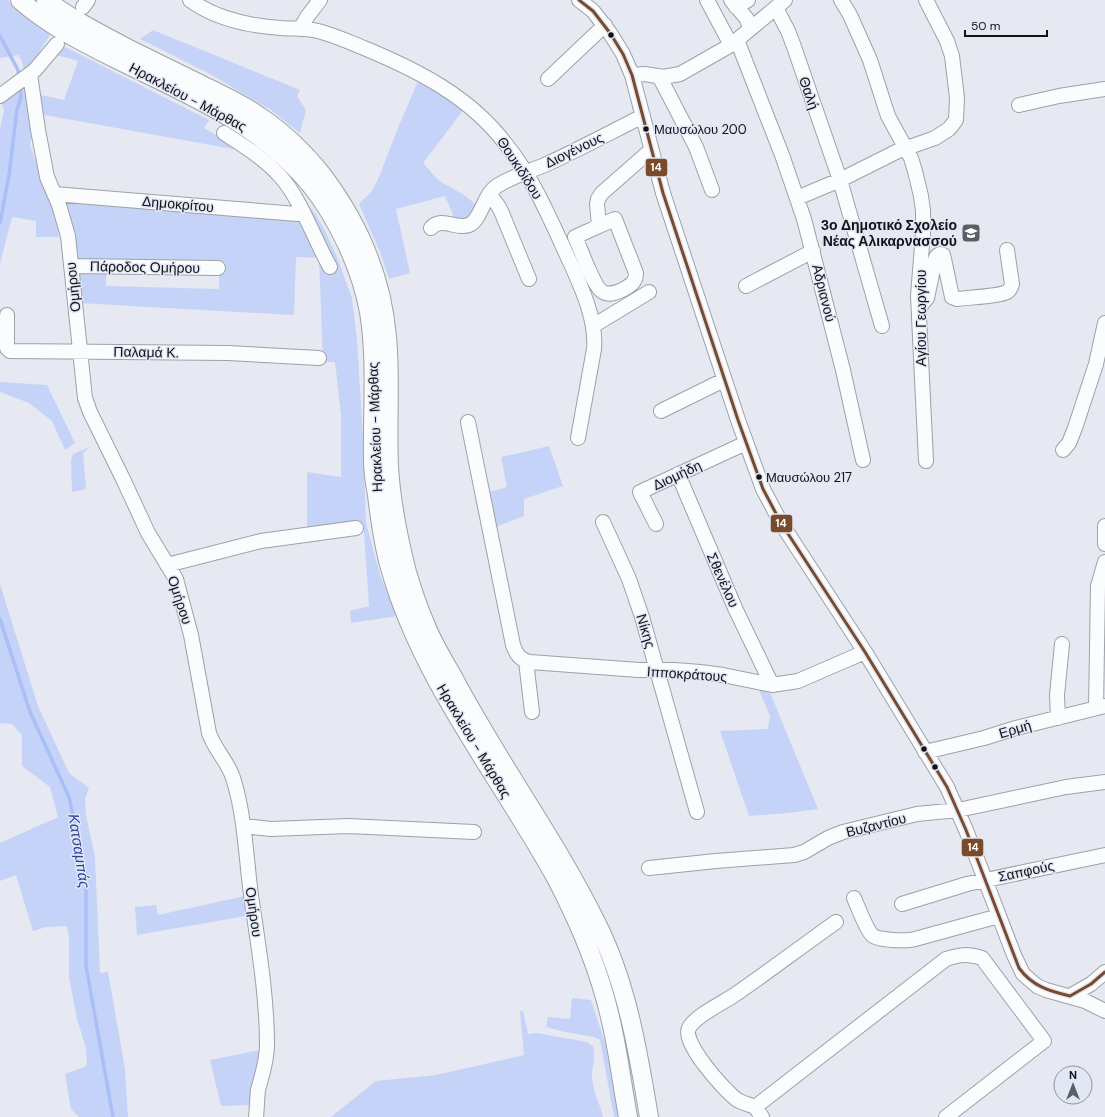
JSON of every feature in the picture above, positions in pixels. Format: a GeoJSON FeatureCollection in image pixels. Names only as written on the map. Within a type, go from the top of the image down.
{"type":"FeatureCollection","features":[{"type":"Feature","properties":{"kind":"main road","name":"Ηρακλείου - Μάρθας"},"geometry":{"type":"LineString","coordinates":[[20,0],[41,18],[67,33],[225,113],[260,136],[292,164],[308,183],[343,237],[357,270],[369,314],[372,354],[373,466],[381,530],[394,582],[416,637],[453,710],[515,808],[553,873],[580,929],[596,967],[610,1017],[628,1117]]}},
{"type":"Feature","properties":{"kind":"main road","name":"Ηρακλείου - Μάρθας"},"geometry":{"type":"LineString","coordinates":[[46,0],[90,28],[230,99],[262,118],[289,140],[310,161],[334,192],[354,223],[372,266],[384,312],[388,354],[389,465],[393,511],[408,574],[425,625],[474,716],[571,875],[604,940],[620,983],[630,1018],[640,1061],[649,1117]]}},
{"type":"Feature","properties":{"kind":"street","name":"Θουκιδίδου"},"geometry":{"type":"LineString","coordinates":[[190,0],[209,11],[234,20],[264,27],[313,29],[371,51],[443,87],[467,104],[504,141],[525,173],[572,266],[585,298],[593,326],[595,341],[593,356],[578,438]]}},
{"type":"Feature","properties":{"kind":"street"},"geometry":{"type":"LineString","coordinates":[[300,28],[307,16],[320,0]]}},
{"type":"Feature","properties":{"kind":"street"},"geometry":{"type":"LineString","coordinates":[[579,0],[605,25],[619,47],[632,75],[663,193],[724,380],[763,489],[774,511],[866,652],[926,752],[958,810],[1019,968],[1030,981],[1046,990],[1093,1004],[1105,1011]]}},
{"type":"Feature","properties":{"kind":"street","name":"Αδριανού"},"geometry":{"type":"LineString","coordinates":[[707,0],[734,42],[782,155],[797,198],[813,251],[843,370],[863,460]]}},
{"type":"Feature","properties":{"kind":"street","name":"Αγίου Γεωργίου"},"geometry":{"type":"LineString","coordinates":[[841,0],[850,15],[868,55],[888,116],[906,148],[917,177],[923,211],[923,233],[918,289],[926,460]]}},
{"type":"Feature","properties":{"kind":"street"},"geometry":{"type":"LineString","coordinates":[[797,198],[840,180],[906,148],[934,138],[954,124],[957,114],[957,98],[950,50],[926,0]]}},
{"type":"Feature","properties":{"kind":"street"},"geometry":{"type":"LineString","coordinates":[[738,2],[747,19],[750,29]]}},
{"type":"Feature","properties":{"kind":"street"},"geometry":{"type":"LineString","coordinates":[[632,75],[645,74],[672,76],[680,74],[734,42],[780,4]]}},
{"type":"Feature","properties":{"kind":"street","name":"Θαλή"},"geometry":{"type":"LineString","coordinates":[[780,4],[840,180],[882,326]]}},
{"type":"Feature","properties":{"kind":"street"},"geometry":{"type":"LineString","coordinates":[[548,79],[605,25]]}},
{"type":"Feature","properties":{"kind":"street"},"geometry":{"type":"LineString","coordinates":[[4,90],[27,76],[56,44]]}},
{"type":"Feature","properties":{"kind":"street","name":"Ομήρου"},"geometry":{"type":"LineString","coordinates":[[27,76],[47,177],[60,205],[66,228],[72,266],[83,385],[87,403],[148,533],[176,579],[191,635],[209,733],[214,746],[227,763],[232,775],[244,826],[265,1006],[267,1046],[266,1063],[258,1090],[256,1117]]}},
{"type":"Feature","properties":{"kind":"street"},"geometry":{"type":"LineString","coordinates":[[659,76],[696,147],[712,190]]}},
{"type":"Feature","properties":{"kind":"street"},"geometry":{"type":"LineString","coordinates":[[1019,105],[1066,94],[1105,89]]}},
{"type":"Feature","properties":{"kind":"street","name":"Διογένους"},"geometry":{"type":"LineString","coordinates":[[431,228],[436,224],[441,223],[462,226],[470,225],[476,219],[489,194],[497,186],[563,156],[643,116]]}},
{"type":"Feature","properties":{"kind":"street"},"geometry":{"type":"LineString","coordinates":[[224,133],[264,160],[281,177],[302,212],[330,267]]}},
{"type":"Feature","properties":{"kind":"street"},"geometry":{"type":"LineString","coordinates":[[599,226],[597,204],[602,193],[651,150]]}},
{"type":"Feature","properties":{"kind":"street","name":"Δημοκρίτου"},"geometry":{"type":"LineString","coordinates":[[54,194],[297,214],[302,212]]}},
{"type":"Feature","properties":{"kind":"street"},"geometry":{"type":"LineString","coordinates":[[489,194],[501,211],[529,279]]}},
{"type":"Feature","properties":{"kind":"street"},"geometry":{"type":"LineString","coordinates":[[615,219],[635,268],[636,277],[634,282],[628,287],[614,293],[606,293],[598,288],[575,237],[599,226],[615,219]]}},
{"type":"Feature","properties":{"kind":"street"},"geometry":{"type":"LineString","coordinates":[[919,308],[927,298],[935,260],[940,254],[943,255],[952,297],[957,299],[1001,294],[1008,291],[1011,289],[1012,284],[1007,250]]}},
{"type":"Feature","properties":{"kind":"street"},"geometry":{"type":"LineString","coordinates":[[746,286],[813,251]]}},
{"type":"Feature","properties":{"kind":"street","name":"Πάροδος Ομήρου"},"geometry":{"type":"LineString","coordinates":[[72,266],[218,268]]}},
{"type":"Feature","properties":{"kind":"street"},"geometry":{"type":"LineString","coordinates":[[593,326],[649,292]]}},
{"type":"Feature","properties":{"kind":"street","name":"Παλαμά Κ."},"geometry":{"type":"LineString","coordinates":[[7,315],[8,350],[228,353],[319,358]]}},
{"type":"Feature","properties":{"kind":"street"},"geometry":{"type":"LineString","coordinates":[[1063,450],[1069,444],[1075,428],[1096,364],[1105,323]]}},
{"type":"Feature","properties":{"kind":"street"},"geometry":{"type":"LineString","coordinates":[[661,411],[724,380]]}},
{"type":"Feature","properties":{"kind":"street"},"geometry":{"type":"LineString","coordinates":[[468,422],[513,645],[518,656],[526,661],[532,712]]}},
{"type":"Feature","properties":{"kind":"street","name":"Διομήδη"},"geometry":{"type":"LineString","coordinates":[[656,524],[640,492],[746,443]]}},
{"type":"Feature","properties":{"kind":"street","name":"Σθενέλου"},"geometry":{"type":"LineString","coordinates":[[678,474],[735,608],[772,686]]}},
{"type":"Feature","properties":{"kind":"street","name":"Νίκης"},"geometry":{"type":"LineString","coordinates":[[603,522],[628,578],[648,637],[697,812]]}},
{"type":"Feature","properties":{"kind":"street"},"geometry":{"type":"LineString","coordinates":[[1105,526],[1105,544]]}},
{"type":"Feature","properties":{"kind":"street"},"geometry":{"type":"LineString","coordinates":[[167,565],[261,541],[356,528]]}},
{"type":"Feature","properties":{"kind":"street"},"geometry":{"type":"LineString","coordinates":[[1100,707],[1101,661],[1098,586],[1105,562]]}},
{"type":"Feature","properties":{"kind":"street"},"geometry":{"type":"LineString","coordinates":[[1058,718],[1057,694],[1062,644]]}},
{"type":"Feature","properties":{"kind":"street","name":"Ιπποκράτους"},"geometry":{"type":"LineString","coordinates":[[526,661],[714,674],[772,686],[798,680],[866,652]]}},
{"type":"Feature","properties":{"kind":"street","name":"Ερμή"},"geometry":{"type":"LineString","coordinates":[[926,752],[1100,707]]}},
{"type":"Feature","properties":{"kind":"street","name":"Βυζαντίου"},"geometry":{"type":"LineString","coordinates":[[649,868],[794,855],[804,852],[828,838],[844,832],[917,814],[958,810],[1066,788],[1105,782]]}},
{"type":"Feature","properties":{"kind":"street"},"geometry":{"type":"LineString","coordinates":[[244,826],[271,829],[362,827],[474,832]]}},
{"type":"Feature","properties":{"kind":"street","name":"Σαπφούς"},"geometry":{"type":"LineString","coordinates":[[902,904],[948,889],[1105,855]]}},
{"type":"Feature","properties":{"kind":"street"},"geometry":{"type":"LineString","coordinates":[[854,898],[871,934],[879,939],[915,939],[999,916]]}},
{"type":"Feature","properties":{"kind":"street"},"geometry":{"type":"LineString","coordinates":[[836,922],[696,1020],[689,1028],[687,1034],[689,1040],[707,1069],[735,1098],[759,1112],[946,959],[959,955],[971,955],[982,958],[1044,1041],[946,1117]]}},
{"type":"Feature","properties":{"kind":"street"},"geometry":{"type":"LineString","coordinates":[[1070,996],[1095,981],[1105,972]]}},
{"type":"Feature","properties":{"kind":"shaded area"},"geometry":{"type":"Polygon","coordinates":[[[0,0],[8,0],[19,11],[50,35],[33,62],[24,70],[21,59],[18,55],[0,58],[0,0]]]}},
{"type":"Feature","properties":{"kind":"shaded area"},"geometry":{"type":"Polygon","coordinates":[[[153,30],[300,90],[297,96],[306,110],[300,133],[271,110],[210,74],[140,39],[153,30]]]}},
{"type":"Feature","properties":{"kind":"shaded area"},"geometry":{"type":"Polygon","coordinates":[[[65,47],[209,120],[204,128],[244,151],[39,114],[36,94],[64,100],[78,61],[56,55],[65,47]]]}},
{"type":"Feature","properties":{"kind":"shaded area"},"geometry":{"type":"Polygon","coordinates":[[[419,79],[465,108],[423,163],[438,180],[464,195],[479,207],[470,221],[456,222],[445,196],[396,209],[410,273],[389,279],[380,252],[359,204],[372,191],[379,177],[419,79]]]}},
{"type":"Feature","properties":{"kind":"shaded area"},"geometry":{"type":"Polygon","coordinates":[[[24,88],[31,124],[30,145],[43,183],[55,210],[59,237],[36,237],[36,221],[12,217],[0,264],[0,130],[4,110],[1,101],[24,88]]]}},
{"type":"Feature","properties":{"kind":"shaded area"},"geometry":{"type":"Polygon","coordinates":[[[62,198],[295,218],[301,222],[306,208],[309,206],[315,213],[337,257],[352,298],[357,339],[366,523],[381,578],[397,616],[351,623],[350,611],[369,606],[364,533],[361,523],[307,530],[307,472],[341,477],[341,415],[335,362],[323,362],[319,258],[296,257],[294,315],[79,303],[75,272],[106,272],[106,286],[219,289],[219,266],[75,261],[62,198]]]}},
{"type":"Feature","properties":{"kind":"shaded area"},"geometry":{"type":"Polygon","coordinates":[[[0,382],[47,385],[75,443],[65,450],[52,421],[29,403],[0,392],[0,382]]]}},
{"type":"Feature","properties":{"kind":"shaded area"},"geometry":{"type":"Polygon","coordinates":[[[549,446],[563,486],[524,499],[524,516],[493,528],[486,493],[507,487],[501,457],[549,446]]]}},
{"type":"Feature","properties":{"kind":"shaded area"},"geometry":{"type":"Polygon","coordinates":[[[90,447],[83,453],[86,487],[83,490],[72,492],[71,460],[73,454],[90,447]]]}},
{"type":"Feature","properties":{"kind":"shaded area"},"geometry":{"type":"Polygon","coordinates":[[[0,584],[38,706],[69,773],[89,788],[85,799],[86,815],[95,857],[100,973],[108,972],[125,1069],[128,1117],[79,1117],[71,1109],[65,1074],[85,1067],[87,1064],[86,1048],[77,1019],[69,977],[69,937],[67,926],[46,927],[33,931],[16,875],[0,881],[0,843],[58,817],[50,787],[22,766],[22,735],[12,724],[0,723],[0,584]]]}},
{"type":"Feature","properties":{"kind":"shaded area"},"geometry":{"type":"Polygon","coordinates":[[[758,688],[769,690],[818,809],[749,816],[720,731],[768,729],[770,716],[758,688]]]}},
{"type":"Feature","properties":{"kind":"shaded area"},"geometry":{"type":"Polygon","coordinates":[[[245,896],[246,916],[137,935],[135,907],[156,905],[158,915],[245,896]]]}},
{"type":"Feature","properties":{"kind":"shaded area"},"geometry":{"type":"Polygon","coordinates":[[[572,998],[591,1000],[606,1046],[619,1117],[614,1117],[600,1040],[594,1037],[546,1027],[548,1017],[570,1019],[572,998]]]}},
{"type":"Feature","properties":{"kind":"shaded area"},"geometry":{"type":"Polygon","coordinates":[[[520,1011],[523,1011],[528,1034],[537,1033],[587,1042],[593,1046],[594,1054],[592,1077],[603,1117],[331,1117],[376,1081],[436,1075],[524,1055],[520,1011]]]}},
{"type":"Feature","properties":{"kind":"shaded area"},"geometry":{"type":"Polygon","coordinates":[[[260,1050],[250,1105],[221,1106],[210,1060],[260,1050]]]}},
{"type":"Feature","properties":{"kind":"waterway","name":"Κατσαμπάς"},"geometry":{"type":"LineString","coordinates":[[0,36],[18,70],[19,76]]}},
{"type":"Feature","properties":{"kind":"waterway","name":"Κατσαμπάς"},"geometry":{"type":"LineString","coordinates":[[0,223],[9,175],[17,110],[21,97],[20,87]]}},
{"type":"Feature","properties":{"kind":"waterway","name":"Κατσαμπάς"},"geometry":{"type":"LineString","coordinates":[[0,619],[30,712],[69,797],[86,877],[86,966],[113,1117]]}},
{"type":"Feature","properties":{"kind":"transit line","name":"14"},"geometry":{"type":"LineString","coordinates":[[579,0],[593,11],[610,33],[623,54],[632,75],[663,193],[738,420],[763,489],[781,523],[865,652],[947,787],[966,830],[1019,968],[1030,979],[1042,987],[1070,996]]}},
{"type":"Feature","properties":{"kind":"transit line","name":"14"},"geometry":{"type":"LineString","coordinates":[[1070,996],[1091,984],[1105,972]]}},
{"type":"Feature","properties":{"kind":"place","name":"Μαυσώλου 200"},"geometry":{"type":"Point","coordinates":[646,129]}},
{"type":"Feature","properties":{"kind":"place","name":"3ο Δημοτικό Σχολείο Νέας Αλικαρνασσού"},"geometry":{"type":"Point","coordinates":[971,233]}},
{"type":"Feature","properties":{"kind":"place","name":"Μαυσώλου 217"},"geometry":{"type":"Point","coordinates":[759,477]}}]}
